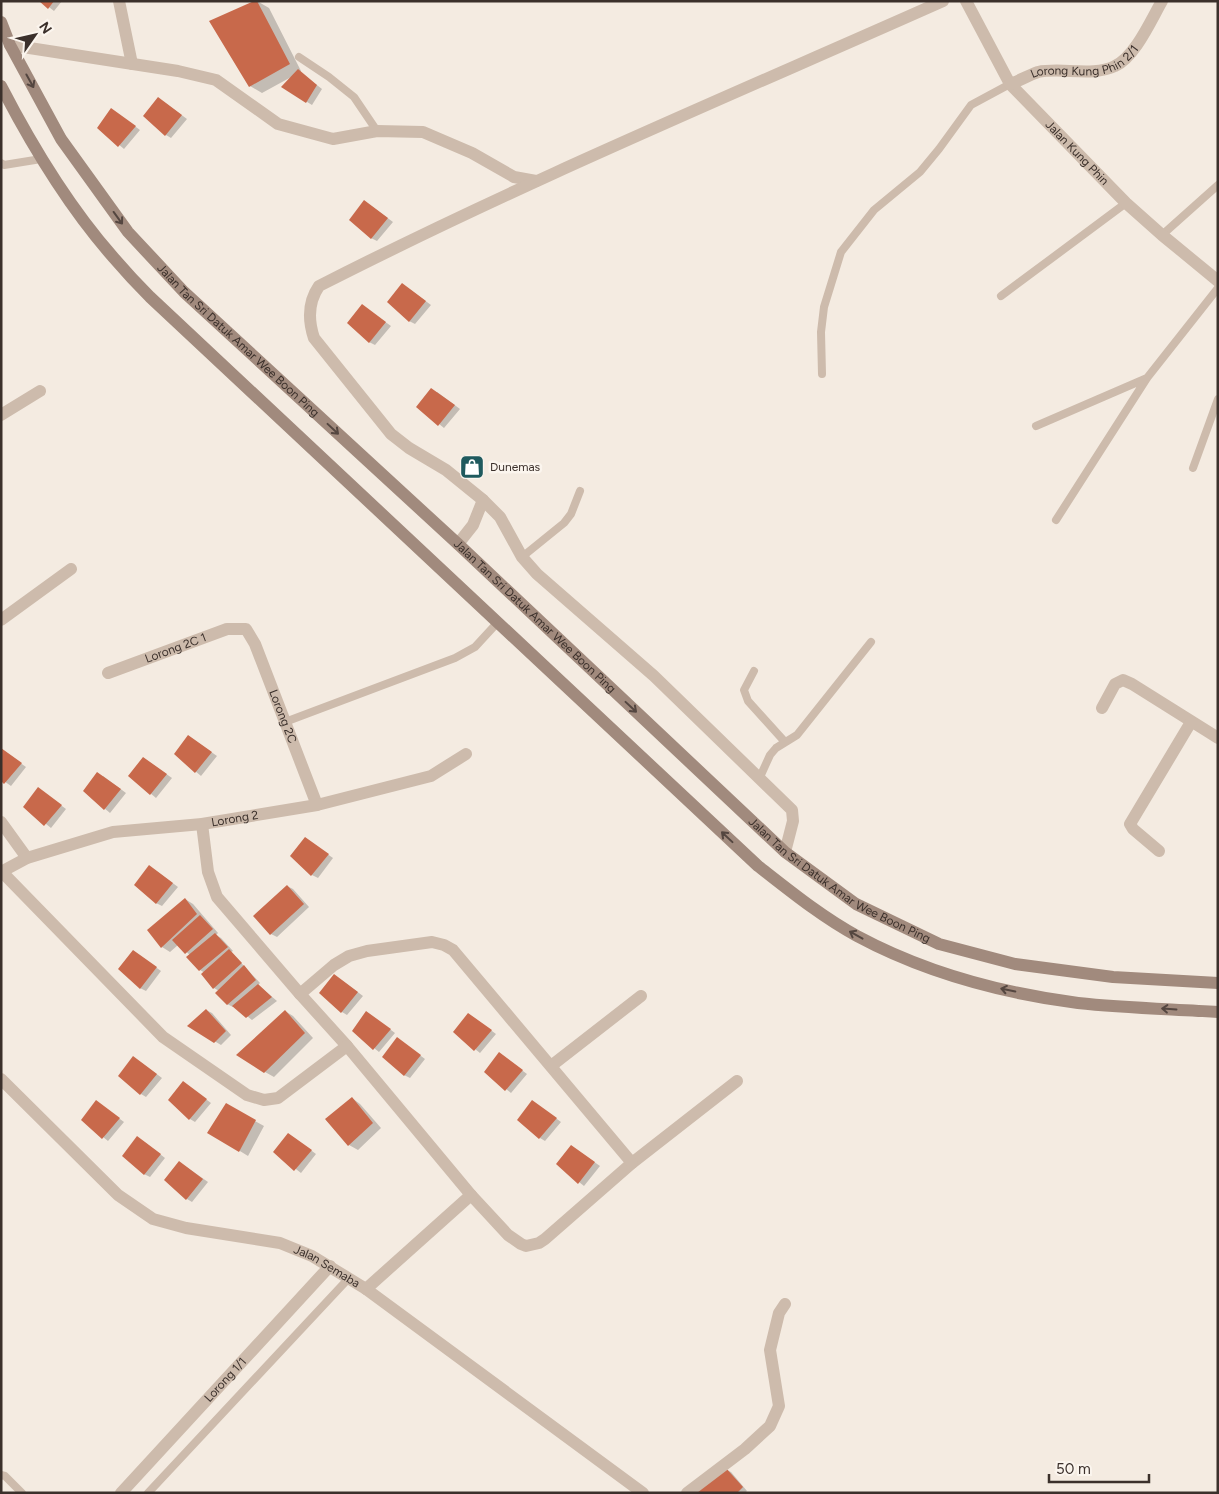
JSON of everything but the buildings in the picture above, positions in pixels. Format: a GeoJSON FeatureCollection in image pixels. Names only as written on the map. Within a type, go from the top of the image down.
{"type":"FeatureCollection","features":[{"type":"Feature","properties":{"kind":"main road","name":"Jalan Tan Sri Datuk Amar Wee Boon Ping"},"geometry":{"type":"LineString","coordinates":[[1,22],[10,45],[61,139],[128,232],[184,292],[458,544],[785,852],[856,904],[939,944],[1015,964],[1113,978],[1218,983]]}},
{"type":"Feature","properties":{"kind":"main road"},"geometry":{"type":"LineString","coordinates":[[1,86],[41,159],[84,220],[112,256],[150,297],[758,866],[814,909],[856,936],[898,956],[938,972],[985,986],[1078,1003],[1218,1012]]}},
{"type":"Feature","properties":{"kind":"street"},"geometry":{"type":"LineString","coordinates":[[118,1],[132,64]]}},
{"type":"Feature","properties":{"kind":"street"},"geometry":{"type":"LineString","coordinates":[[785,852],[793,821],[792,810],[654,676],[537,574],[522,557],[500,518],[483,500],[446,470],[409,448],[391,434],[314,338],[310,325],[310,306],[319,286],[400,245],[536,181],[943,1]]}},
{"type":"Feature","properties":{"kind":"street","name":"Jalan Kung Phin"},"geometry":{"type":"LineString","coordinates":[[966,1],[1010,84],[1126,202],[1162,235],[1218,280]]}},
{"type":"Feature","properties":{"kind":"street","name":"Lorong Kung Phin 2/1"},"geometry":{"type":"LineString","coordinates":[[1010,84],[1038,72],[1095,71],[1115,67],[1126,58],[1139,40],[1162,1]]}},
{"type":"Feature","properties":{"kind":"street"},"geometry":{"type":"LineString","coordinates":[[10,45],[178,71],[216,80],[278,124],[333,139],[377,131],[422,132],[472,153],[514,177],[536,181]]}},
{"type":"Feature","properties":{"kind":"street"},"geometry":{"type":"LineString","coordinates":[[1,415],[40,391]]}},
{"type":"Feature","properties":{"kind":"street"},"geometry":{"type":"LineString","coordinates":[[458,544],[473,525],[483,500]]}},
{"type":"Feature","properties":{"kind":"street"},"geometry":{"type":"LineString","coordinates":[[1,620],[71,569]]}},
{"type":"Feature","properties":{"kind":"street","name":"Lorong 2C 1"},"geometry":{"type":"LineString","coordinates":[[108,673],[227,629],[246,630]]}},
{"type":"Feature","properties":{"kind":"street","name":"Lorong 2C"},"geometry":{"type":"LineString","coordinates":[[246,630],[255,644],[317,805]]}},
{"type":"Feature","properties":{"kind":"street"},"geometry":{"type":"LineString","coordinates":[[1102,708],[1115,684],[1123,680],[1218,738]]}},
{"type":"Feature","properties":{"kind":"street"},"geometry":{"type":"LineString","coordinates":[[1159,851],[1132,829],[1130,824],[1191,722]]}},
{"type":"Feature","properties":{"kind":"street","name":"Lorong 2"},"geometry":{"type":"LineString","coordinates":[[2,872],[27,858],[113,832],[202,824],[317,805],[431,776],[466,754]]}},
{"type":"Feature","properties":{"kind":"street"},"geometry":{"type":"LineString","coordinates":[[1,822],[27,858]]}},
{"type":"Feature","properties":{"kind":"street"},"geometry":{"type":"LineString","coordinates":[[202,824],[208,872],[217,897],[347,1046],[471,1195],[508,1235],[521,1244],[532,1246],[545,1239],[632,1163],[736,1081]]}},
{"type":"Feature","properties":{"kind":"street"},"geometry":{"type":"LineString","coordinates":[[2,872],[163,1037],[247,1095],[264,1100],[278,1098],[347,1046]]}},
{"type":"Feature","properties":{"kind":"street"},"geometry":{"type":"LineString","coordinates":[[300,994],[334,965],[348,956],[367,951],[432,942],[444,945],[453,950],[632,1163]]}},
{"type":"Feature","properties":{"kind":"street"},"geometry":{"type":"LineString","coordinates":[[551,1066],[641,996]]}},
{"type":"Feature","properties":{"kind":"street","name":"Jalan Semaba"},"geometry":{"type":"LineString","coordinates":[[1,1079],[118,1194],[153,1219],[186,1228],[280,1243],[312,1256],[330,1266],[366,1289],[643,1493]]}},
{"type":"Feature","properties":{"kind":"street"},"geometry":{"type":"LineString","coordinates":[[366,1289],[471,1195]]}},
{"type":"Feature","properties":{"kind":"street","name":"Lorong 1/1"},"geometry":{"type":"LineString","coordinates":[[121,1493],[330,1266]]}},
{"type":"Feature","properties":{"kind":"street"},"geometry":{"type":"LineString","coordinates":[[687,1493],[745,1449],[770,1426],[779,1406],[770,1350],[779,1313],[785,1304]]}},
{"type":"Feature","properties":{"kind":"lane"},"geometry":{"type":"LineString","coordinates":[[299,57],[354,97],[377,131]]}},
{"type":"Feature","properties":{"kind":"lane"},"geometry":{"type":"LineString","coordinates":[[822,374],[821,332],[824,306],[841,252],[874,210],[920,172],[971,105],[1010,84]]}},
{"type":"Feature","properties":{"kind":"lane"},"geometry":{"type":"LineString","coordinates":[[2,166],[41,159]]}},
{"type":"Feature","properties":{"kind":"lane"},"geometry":{"type":"LineString","coordinates":[[1162,235],[1218,185]]}},
{"type":"Feature","properties":{"kind":"lane"},"geometry":{"type":"LineString","coordinates":[[1001,296],[1126,202]]}},
{"type":"Feature","properties":{"kind":"lane"},"geometry":{"type":"LineString","coordinates":[[1056,520],[1147,378],[1218,288]]}},
{"type":"Feature","properties":{"kind":"lane"},"geometry":{"type":"LineString","coordinates":[[1036,426],[1147,378]]}},
{"type":"Feature","properties":{"kind":"lane"},"geometry":{"type":"LineString","coordinates":[[1193,468],[1218,398]]}},
{"type":"Feature","properties":{"kind":"lane"},"geometry":{"type":"LineString","coordinates":[[522,557],[564,523],[571,514],[580,491]]}},
{"type":"Feature","properties":{"kind":"lane"},"geometry":{"type":"LineString","coordinates":[[285,722],[455,658],[475,647],[498,622]]}},
{"type":"Feature","properties":{"kind":"lane"},"geometry":{"type":"LineString","coordinates":[[760,777],[770,755],[776,748],[797,736],[871,642]]}},
{"type":"Feature","properties":{"kind":"lane"},"geometry":{"type":"LineString","coordinates":[[754,671],[744,690],[748,701],[785,742]]}},
{"type":"Feature","properties":{"kind":"lane"},"geometry":{"type":"LineString","coordinates":[[148,1493],[350,1278]]}},
{"type":"Feature","properties":{"kind":"lane"},"geometry":{"type":"LineString","coordinates":[[1,1475],[5,1476],[22,1493]]}},
{"type":"Feature","properties":{"kind":"place","name":"Dunemas"},"geometry":{"type":"Point","coordinates":[472,467]}}]}
